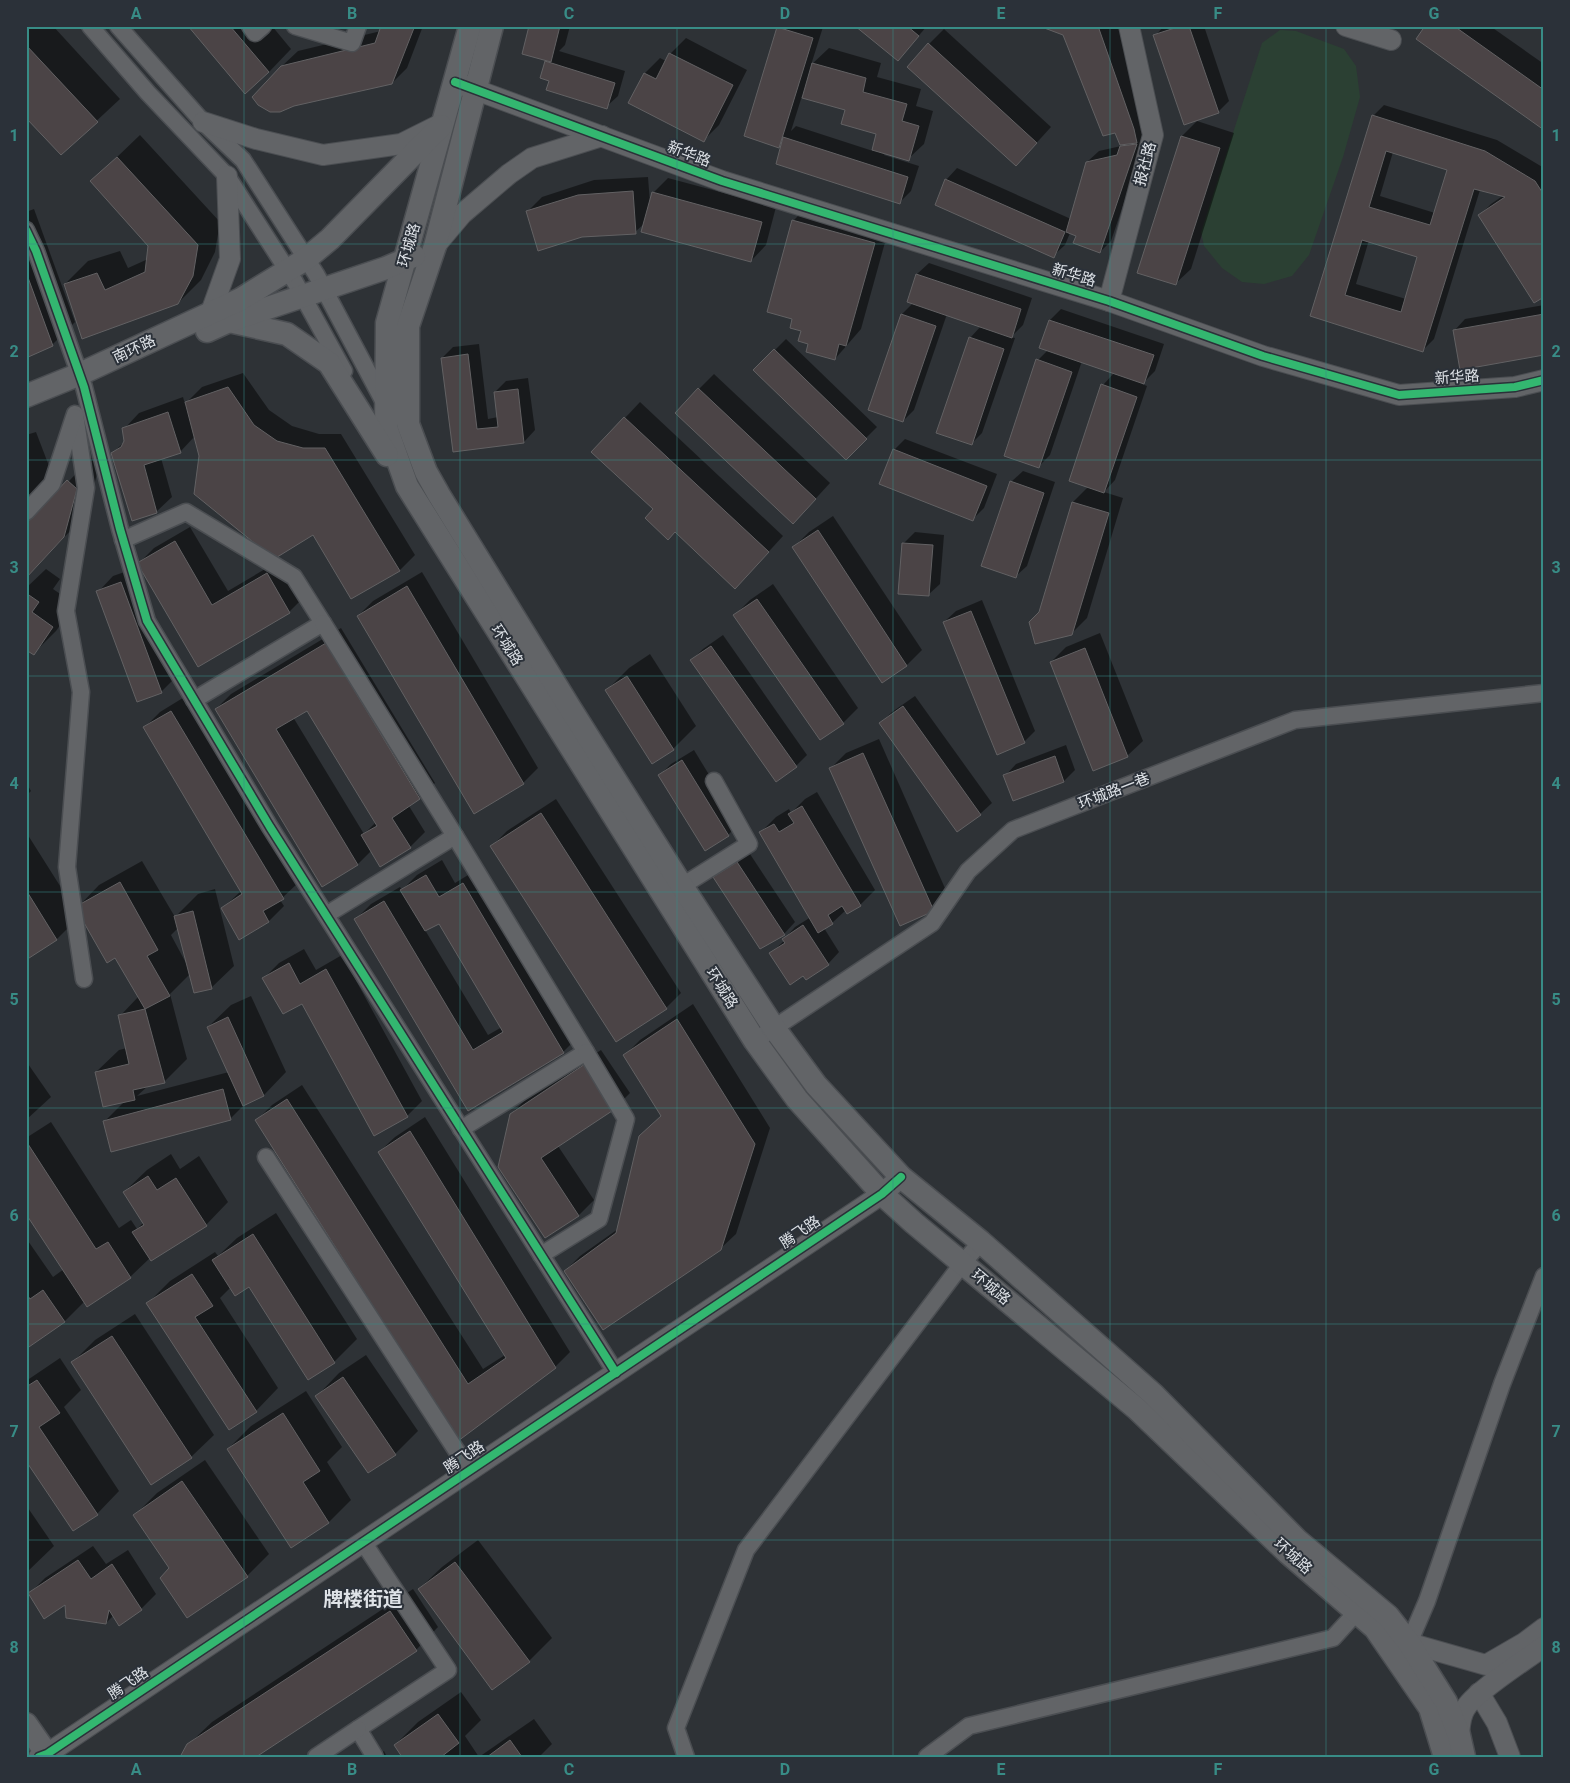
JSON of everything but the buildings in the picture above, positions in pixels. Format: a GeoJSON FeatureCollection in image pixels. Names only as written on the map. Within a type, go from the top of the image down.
{"type":"FeatureCollection","features":[{"type":"Feature","properties":{"kind":"main road","name":"环城路"},"geometry":{"type":"LineString","coordinates":[[470,26],[387,323],[386,427],[407,486],[755,1041],[797,1100],[882,1194],[962,1264],[1137,1409],[1288,1553],[1362,1606],[1388,1616],[1409,1643],[1446,1702],[1461,1746]]}},
{"type":"Feature","properties":{"kind":"main road","name":"环城路"},"geometry":{"type":"LineString","coordinates":[[492,26],[435,246],[408,326],[408,424],[426,472],[554,684],[682,886],[774,1028],[816,1085],[901,1177],[981,1242],[1153,1394],[1362,1606],[1430,1708],[1445,1757]]}},
{"type":"Feature","properties":{"kind":"main road","name":"南环路"},"geometry":{"type":"LineString","coordinates":[[26,396],[149,359],[220,317],[241,299],[297,264],[330,239],[443,124]]}},
{"type":"Feature","properties":{"kind":"main road"},"geometry":{"type":"LineString","coordinates":[[220,317],[313,292],[405,260],[435,246]]}},
{"type":"Feature","properties":{"kind":"main road"},"geometry":{"type":"LineString","coordinates":[[220,317],[287,334],[329,363],[407,486]]}},
{"type":"Feature","properties":{"kind":"main road","name":"南环路"},"geometry":{"type":"LineString","coordinates":[[26,411],[82,380]]}},
{"type":"Feature","properties":{"kind":"main road"},"geometry":{"type":"LineString","coordinates":[[26,1724],[45,1756]]}},
{"type":"Feature","properties":{"kind":"street"},"geometry":{"type":"LineString","coordinates":[[90,26],[148,93],[227,176],[297,264]]}},
{"type":"Feature","properties":{"kind":"street"},"geometry":{"type":"LineString","coordinates":[[118,26],[203,122],[243,160],[313,292],[426,472]]}},
{"type":"Feature","properties":{"kind":"street"},"geometry":{"type":"LineString","coordinates":[[250,26],[255,33],[264,26]]}},
{"type":"Feature","properties":{"kind":"street"},"geometry":{"type":"LineString","coordinates":[[295,26],[352,43],[358,26]]}},
{"type":"Feature","properties":{"kind":"street","name":"报社路"},"geometry":{"type":"LineString","coordinates":[[1109,301],[1153,135],[1129,26]]}},
{"type":"Feature","properties":{"kind":"street"},"geometry":{"type":"LineString","coordinates":[[1346,26],[1391,40]]}},
{"type":"Feature","properties":{"kind":"street","name":"新华路"},"geometry":{"type":"LineString","coordinates":[[455,82],[722,181],[1109,301],[1263,356],[1399,395],[1514,387],[1544,380]]}},
{"type":"Feature","properties":{"kind":"street"},"geometry":{"type":"LineString","coordinates":[[203,122],[256,139],[322,155],[400,144],[443,124]]}},
{"type":"Feature","properties":{"kind":"street"},"geometry":{"type":"LineString","coordinates":[[435,246],[462,214],[509,174],[532,158],[602,136]]}},
{"type":"Feature","properties":{"kind":"street"},"geometry":{"type":"LineString","coordinates":[[220,317],[230,259],[227,176]]}},
{"type":"Feature","properties":{"kind":"street"},"geometry":{"type":"LineString","coordinates":[[26,230],[36,251],[82,380],[123,540],[147,620],[270,827],[616,1373]]}},
{"type":"Feature","properties":{"kind":"street"},"geometry":{"type":"LineString","coordinates":[[313,292],[407,486]]}},
{"type":"Feature","properties":{"kind":"street"},"geometry":{"type":"LineString","coordinates":[[26,512],[52,484],[75,414],[82,380]]}},
{"type":"Feature","properties":{"kind":"street"},"geometry":{"type":"LineString","coordinates":[[75,414],[86,488],[66,610],[81,692],[68,867],[84,978]]}},
{"type":"Feature","properties":{"kind":"street"},"geometry":{"type":"LineString","coordinates":[[123,540],[186,512],[294,577],[455,836],[626,1119],[599,1219],[541,1255]]}},
{"type":"Feature","properties":{"kind":"street"},"geometry":{"type":"LineString","coordinates":[[194,700],[323,623]]}},
{"type":"Feature","properties":{"kind":"street","name":"环城路一巷"},"geometry":{"type":"LineString","coordinates":[[755,1041],[932,924],[968,871],[1013,830],[1295,720],[1544,693]]}},
{"type":"Feature","properties":{"kind":"street"},"geometry":{"type":"LineString","coordinates":[[682,886],[749,844],[714,781]]}},
{"type":"Feature","properties":{"kind":"street"},"geometry":{"type":"LineString","coordinates":[[326,916],[455,836]]}},
{"type":"Feature","properties":{"kind":"street"},"geometry":{"type":"LineString","coordinates":[[461,1129],[586,1052]]}},
{"type":"Feature","properties":{"kind":"street"},"geometry":{"type":"LineString","coordinates":[[266,1157],[469,1470]]}},
{"type":"Feature","properties":{"kind":"street","name":"腾飞路"},"geometry":{"type":"LineString","coordinates":[[45,1756],[882,1194],[901,1177]]}},
{"type":"Feature","properties":{"kind":"street"},"geometry":{"type":"LineString","coordinates":[[686,1757],[676,1728],[746,1550],[962,1264],[981,1242]]}},
{"type":"Feature","properties":{"kind":"street"},"geometry":{"type":"LineString","coordinates":[[1534,1648],[1486,1665],[1409,1643],[1427,1601],[1502,1384],[1544,1276]]}},
{"type":"Feature","properties":{"kind":"street"},"geometry":{"type":"LineString","coordinates":[[316,1757],[448,1670],[363,1542]]}},
{"type":"Feature","properties":{"kind":"street"},"geometry":{"type":"LineString","coordinates":[[927,1757],[969,1726],[1333,1638],[1362,1606]]}},
{"type":"Feature","properties":{"kind":"street"},"geometry":{"type":"LineString","coordinates":[[1461,1746],[1461,1718],[1466,1707],[1534,1648],[1544,1628]]}},
{"type":"Feature","properties":{"kind":"street"},"geometry":{"type":"LineString","coordinates":[[1480,1693],[1496,1723],[1510,1757]]}},
{"type":"Feature","properties":{"kind":"street"},"geometry":{"type":"LineString","coordinates":[[358,1728],[375,1757]]}},
{"type":"Feature","properties":{"kind":"green space"},"geometry":{"type":"Polygon","coordinates":[[[1280,30],[1296,31],[1344,49],[1356,66],[1360,97],[1343,157],[1309,255],[1292,276],[1264,284],[1242,282],[1222,268],[1204,246],[1201,232],[1262,43],[1280,30]]]}},
{"type":"Feature","properties":{"kind":"cycle path"},"geometry":{"type":"LineString","coordinates":[[455,82],[722,181],[1109,301],[1263,356],[1399,395],[1515,387],[1544,380]]}},
{"type":"Feature","properties":{"kind":"cycle path"},"geometry":{"type":"LineString","coordinates":[[26,230],[36,251],[84,387],[120,529],[147,621],[270,827],[616,1373]]}},
{"type":"Feature","properties":{"kind":"cycle path"},"geometry":{"type":"LineString","coordinates":[[39,1757],[47,1754],[882,1194],[901,1177]]}},
{"type":"Feature","properties":{"kind":"district","name":"牌楼街道"},"geometry":{"type":"Point","coordinates":[363,1599]}}]}
